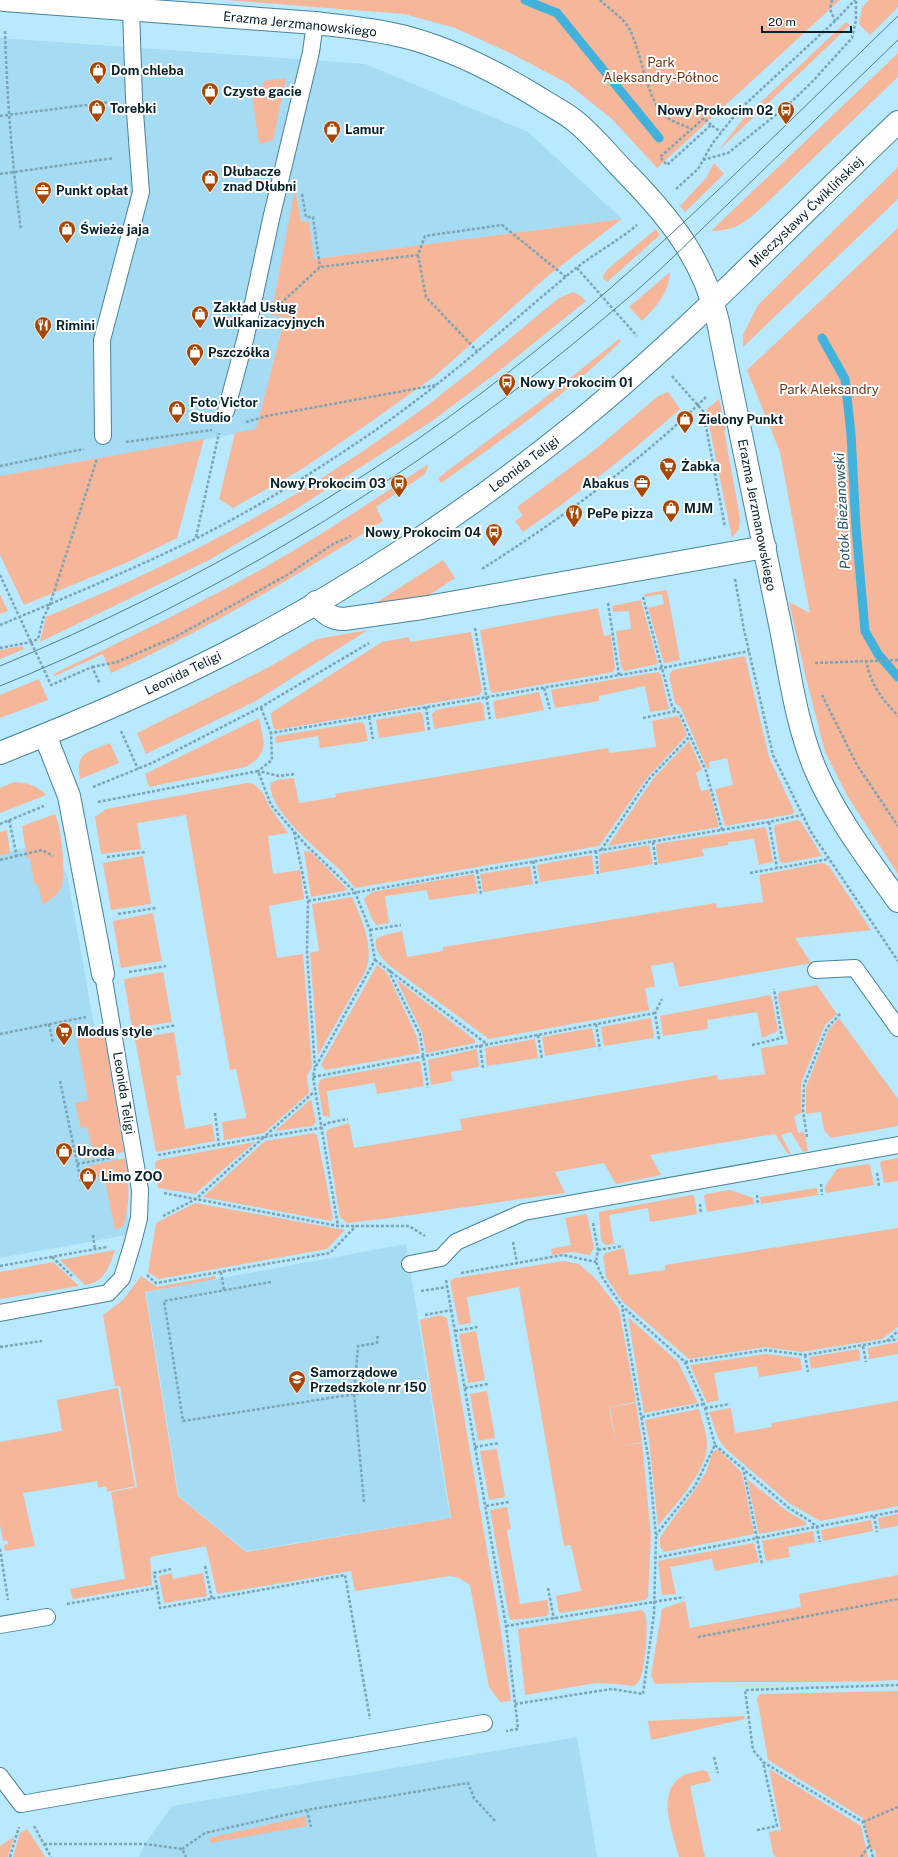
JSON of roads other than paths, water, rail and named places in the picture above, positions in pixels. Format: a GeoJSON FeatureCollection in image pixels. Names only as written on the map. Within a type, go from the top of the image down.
{"type":"FeatureCollection","features":[{"type":"Feature","properties":{"kind":"street","name":"Erazma Jerzmanowskiego"},"geometry":{"type":"LineString","coordinates":[[4,0],[315,23],[365,29],[413,39],[460,56],[507,78],[575,121],[638,185],[676,230],[701,268],[714,301],[765,547],[792,693],[803,738],[816,772],[839,813],[898,901]]}},
{"type":"Feature","properties":{"kind":"street","name":"Mieczysławy Ćwiklińskiej"},"geometry":{"type":"LineString","coordinates":[[714,301],[898,122]]}},
{"type":"Feature","properties":{"kind":"street","name":"Leonida Teligi"},"geometry":{"type":"LineString","coordinates":[[0,753],[111,707],[246,642],[316,602],[411,543],[511,475],[608,397],[714,301]]}},
{"type":"Feature","properties":{"kind":"street"},"geometry":{"type":"LineString","coordinates":[[316,602],[326,614],[338,619],[344,619],[422,608],[765,547]]}},
{"type":"Feature","properties":{"kind":"street","name":"Leonida Teligi"},"geometry":{"type":"LineString","coordinates":[[45,735],[69,796],[103,974]]}},
{"type":"Feature","properties":{"kind":"lane"},"geometry":{"type":"LineString","coordinates":[[102,440],[102,340],[141,192],[134,99],[131,10]]}},
{"type":"Feature","properties":{"kind":"lane"},"geometry":{"type":"LineString","coordinates":[[226,411],[246,336],[311,52],[315,23]]}},
{"type":"Feature","properties":{"kind":"lane"},"geometry":{"type":"LineString","coordinates":[[816,970],[855,968],[898,1028]]}},
{"type":"Feature","properties":{"kind":"lane","name":"Leonida Teligi"},"geometry":{"type":"LineString","coordinates":[[0,1313],[108,1293],[122,1278],[133,1242],[138,1218],[140,1190],[103,974]]}},
{"type":"Feature","properties":{"kind":"lane"},"geometry":{"type":"LineString","coordinates":[[410,1264],[442,1258],[456,1242],[524,1212],[898,1145]]}},
{"type":"Feature","properties":{"kind":"lane"},"geometry":{"type":"LineString","coordinates":[[6,1624],[47,1617]]}},
{"type":"Feature","properties":{"kind":"lane"},"geometry":{"type":"LineString","coordinates":[[0,1776],[23,1807],[484,1723]]}},
{"type":"Feature","properties":{"kind":"waterway","name":"Potok Bieżanowski"},"geometry":{"type":"LineString","coordinates":[[525,0],[557,13],[659,138]]}},
{"type":"Feature","properties":{"kind":"waterway","name":"Potok Bieżanowski"},"geometry":{"type":"LineString","coordinates":[[822,338],[845,379],[851,434],[856,528],[865,631],[878,654],[898,677]]}},
{"type":"Feature","properties":{"kind":"tram line"},"geometry":{"type":"LineString","coordinates":[[0,666],[73,634],[144,600],[215,564],[284,525],[351,483],[482,393],[544,344],[636,266],[724,184],[898,16]]}},
{"type":"Feature","properties":{"kind":"tram line"},"geometry":{"type":"LineString","coordinates":[[0,686],[67,658],[133,627],[198,594],[262,558],[325,521],[386,481],[505,398],[587,332],[647,281],[898,40]]}},
{"type":"Feature","properties":{"kind":"place","name":"Dom chleba"},"geometry":{"type":"Point","coordinates":[98,85]}},
{"type":"Feature","properties":{"kind":"place","name":"Czyste gacie"},"geometry":{"type":"Point","coordinates":[210,106]}},
{"type":"Feature","properties":{"kind":"place","name":"Torebki"},"geometry":{"type":"Point","coordinates":[97,123]}},
{"type":"Feature","properties":{"kind":"place","name":"Nowy Prokocim 02"},"geometry":{"type":"Point","coordinates":[786,125]}},
{"type":"Feature","properties":{"kind":"place","name":"Lamur"},"geometry":{"type":"Point","coordinates":[332,144]}},
{"type":"Feature","properties":{"kind":"place","name":"Dłubacze znad Dłubni"},"geometry":{"type":"Point","coordinates":[210,193]}},
{"type":"Feature","properties":{"kind":"place","name":"Punkt opłat"},"geometry":{"type":"Point","coordinates":[43,205]}},
{"type":"Feature","properties":{"kind":"place","name":"Świeże jaja"},"geometry":{"type":"Point","coordinates":[67,244]}},
{"type":"Feature","properties":{"kind":"place","name":"Zakład Usług Wulkanizacyjnych"},"geometry":{"type":"Point","coordinates":[200,329]}},
{"type":"Feature","properties":{"kind":"place","name":"Rimini"},"geometry":{"type":"Point","coordinates":[43,340]}},
{"type":"Feature","properties":{"kind":"place","name":"Pszczółka"},"geometry":{"type":"Point","coordinates":[195,367]}},
{"type":"Feature","properties":{"kind":"place","name":"Nowy Prokocim 01"},"geometry":{"type":"Point","coordinates":[507,397]}},
{"type":"Feature","properties":{"kind":"place","name":"Foto Victor Studio"},"geometry":{"type":"Point","coordinates":[177,424]}},
{"type":"Feature","properties":{"kind":"place","name":"Zielony Punkt"},"geometry":{"type":"Point","coordinates":[685,434]}},
{"type":"Feature","properties":{"kind":"place","name":"Żabka"},"geometry":{"type":"Point","coordinates":[668,481]}},
{"type":"Feature","properties":{"kind":"place","name":"Nowy Prokocim 03"},"geometry":{"type":"Point","coordinates":[399,498]}},
{"type":"Feature","properties":{"kind":"place","name":"Abakus"},"geometry":{"type":"Point","coordinates":[642,498]}},
{"type":"Feature","properties":{"kind":"place","name":"MJM"},"geometry":{"type":"Point","coordinates":[671,523]}},
{"type":"Feature","properties":{"kind":"place","name":"PePe pizza"},"geometry":{"type":"Point","coordinates":[574,528]}},
{"type":"Feature","properties":{"kind":"place","name":"Nowy Prokocim 04"},"geometry":{"type":"Point","coordinates":[494,547]}},
{"type":"Feature","properties":{"kind":"place","name":"Modus style"},"geometry":{"type":"Point","coordinates":[64,1046]}},
{"type":"Feature","properties":{"kind":"place","name":"Uroda"},"geometry":{"type":"Point","coordinates":[64,1166]}},
{"type":"Feature","properties":{"kind":"place","name":"Limo ZOO"},"geometry":{"type":"Point","coordinates":[88,1191]}},
{"type":"Feature","properties":{"kind":"place","name":"Samorządowe Przedszkole nr 150"},"geometry":{"type":"Point","coordinates":[297,1394]}},
{"type":"Feature","properties":{"kind":"park label","name":"Park Aleksandry-Północ"},"geometry":{"type":"Point","coordinates":[661,70]}},
{"type":"Feature","properties":{"kind":"park label","name":"Park Aleksandry"},"geometry":{"type":"Point","coordinates":[829,389]}}]}
